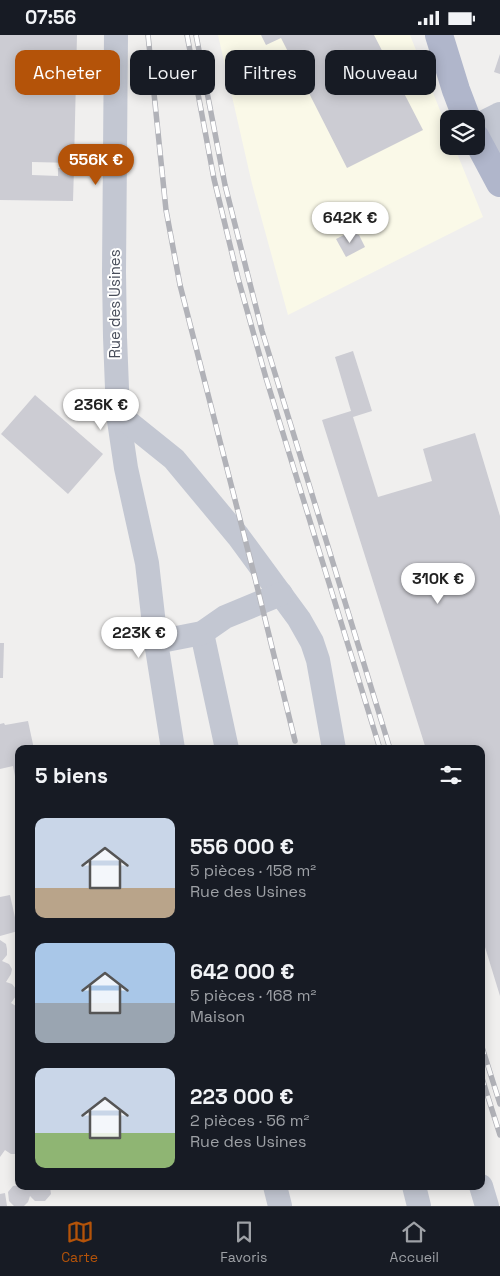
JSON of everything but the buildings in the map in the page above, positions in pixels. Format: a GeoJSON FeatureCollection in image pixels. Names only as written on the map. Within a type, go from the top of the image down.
{"type":"FeatureCollection","features":[{"type":"Feature","properties":{"kind":"main road"},"geometry":{"type":"LineString","coordinates":[[444,43],[464,110]]}},
{"type":"Feature","properties":{"kind":"main road"},"geometry":{"type":"LineString","coordinates":[[487,143],[500,183]]}},
{"type":"Feature","properties":{"kind":"street","name":"Rue des Usines"},"geometry":{"type":"LineString","coordinates":[[116,35],[114,281],[118,414],[126,468],[147,563],[156,642],[172,745]]}},
{"type":"Feature","properties":{"kind":"street"},"geometry":{"type":"LineString","coordinates":[[485,122],[500,114]]}},
{"type":"Feature","properties":{"kind":"street"},"geometry":{"type":"LineString","coordinates":[[118,414],[174,459],[232,529],[299,619],[312,642],[318,660],[333,745]]}},
{"type":"Feature","properties":{"kind":"street"},"geometry":{"type":"LineString","coordinates":[[156,642],[202,633],[225,617],[281,594]]}},
{"type":"Feature","properties":{"kind":"street"},"geometry":{"type":"LineString","coordinates":[[202,633],[225,745]]}},
{"type":"Feature","properties":{"kind":"street"},"geometry":{"type":"LineString","coordinates":[[277,1190],[280,1206]]}},
{"type":"Feature","properties":{"kind":"street"},"geometry":{"type":"LineString","coordinates":[[415,1190],[419,1206]]}},
{"type":"Feature","properties":{"kind":"street"},"geometry":{"type":"LineString","coordinates":[[482,1190],[487,1206]]}},
{"type":"Feature","properties":{"kind":"shaded area"},"geometry":{"type":"Polygon","coordinates":[[[218,35],[410,35],[416,50],[325,50],[325,95],[434,95],[440,110],[440,155],[458,155],[483,217],[288,315],[252,184],[232,95],[315,95],[315,50],[225,50],[225,66],[218,35]]]}},
{"type":"Feature","properties":{"kind":"railway"},"geometry":{"type":"LineString","coordinates":[[148,35],[166,210],[180,285],[295,741]]}},
{"type":"Feature","properties":{"kind":"railway"},"geometry":{"type":"LineString","coordinates":[[187,35],[214,179],[238,278],[266,378],[379,745]]}},
{"type":"Feature","properties":{"kind":"railway"},"geometry":{"type":"LineString","coordinates":[[196,35],[225,185],[262,331],[389,745]]}},
{"type":"Feature","properties":{"kind":"railway"},"geometry":{"type":"LineString","coordinates":[[485,1057],[500,1104]]}},
{"type":"Feature","properties":{"kind":"railway"},"geometry":{"type":"LineString","coordinates":[[485,1088],[500,1135]]}}]}
